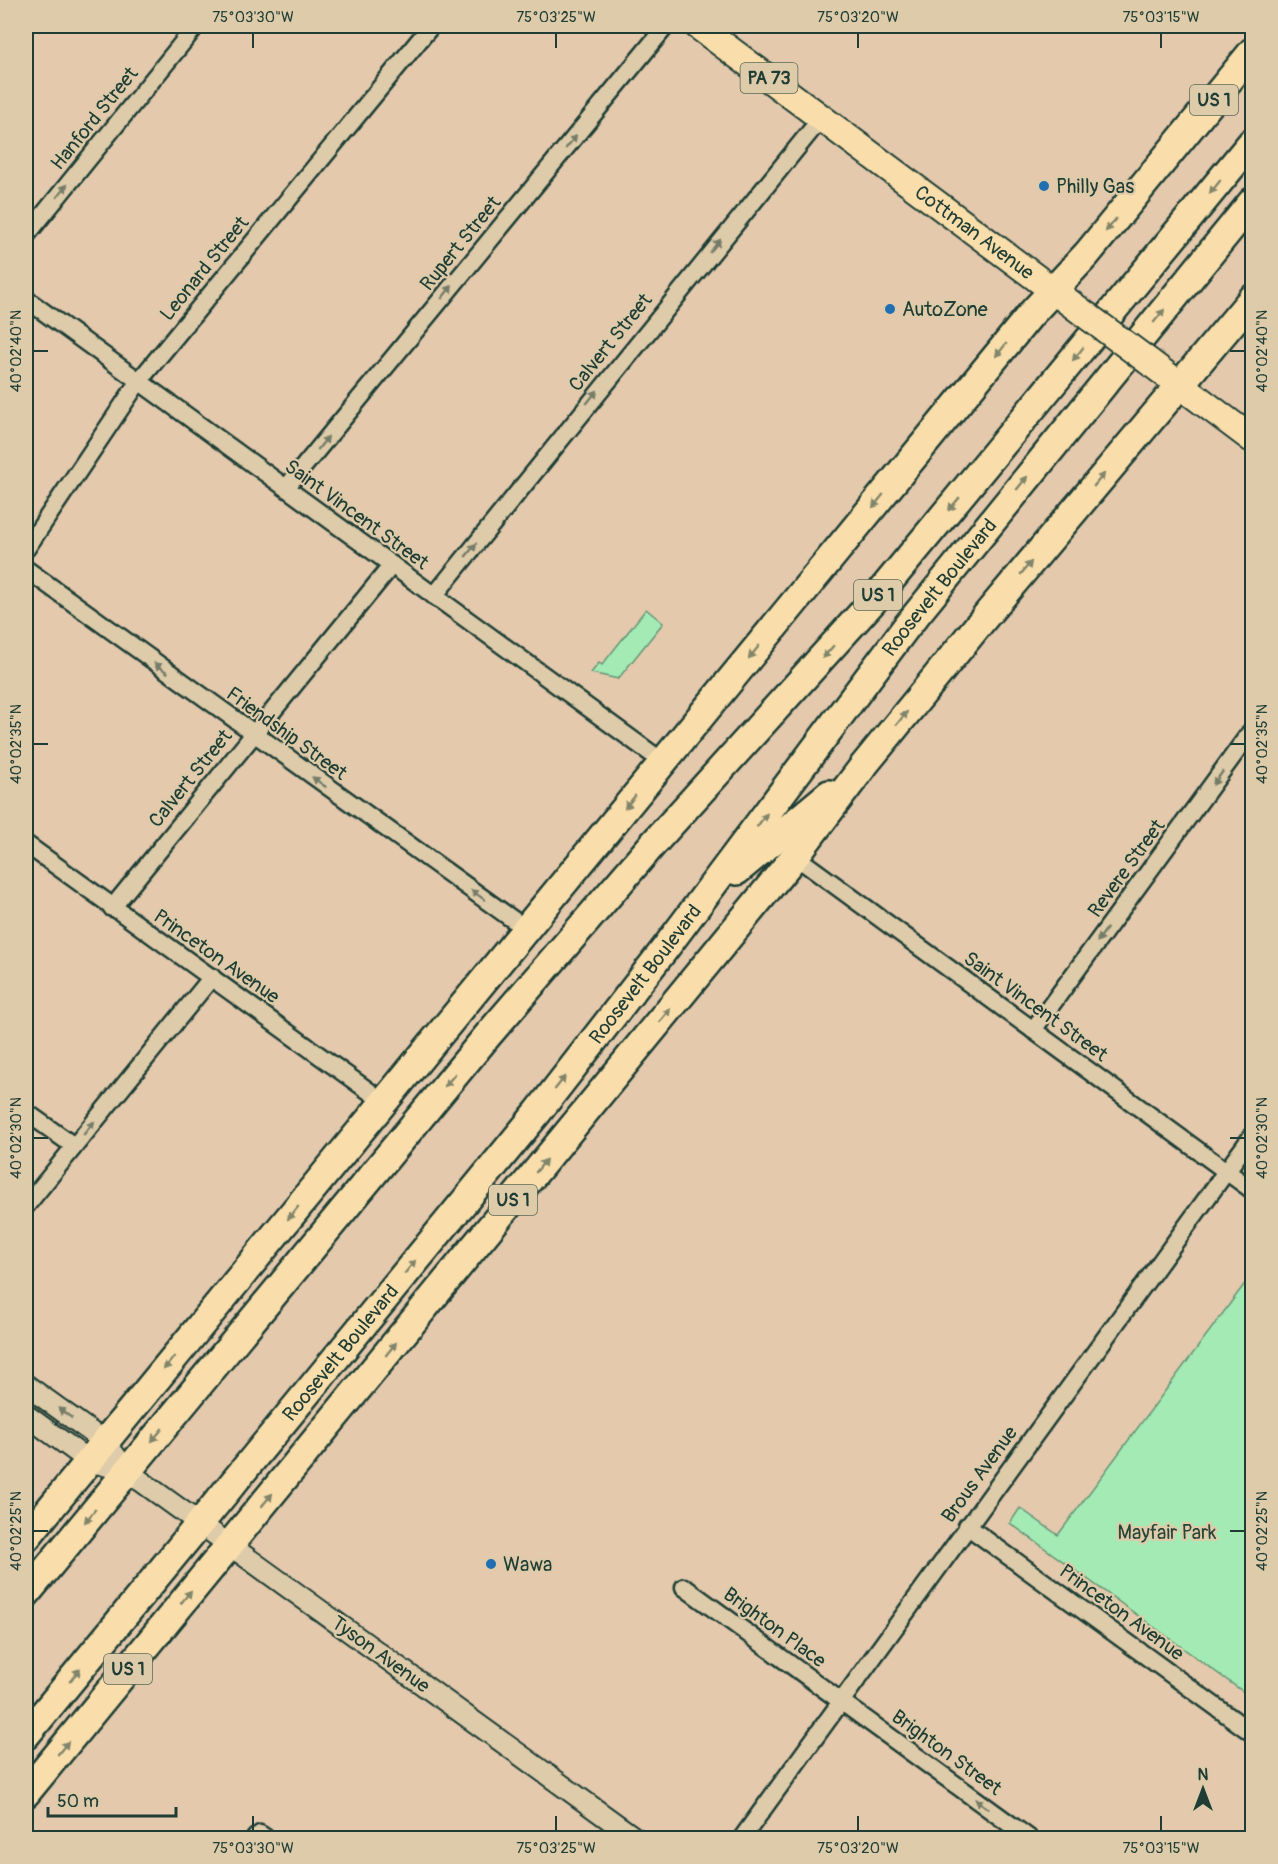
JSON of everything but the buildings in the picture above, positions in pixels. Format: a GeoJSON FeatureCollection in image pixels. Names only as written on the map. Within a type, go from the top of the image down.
{"type":"FeatureCollection","features":[{"type":"Feature","properties":{"kind":"highway","name":"US 1"},"geometry":{"type":"LineString","coordinates":[[26,1538],[663,762],[1053,290],[1087,254],[1252,52]]}},
{"type":"Feature","properties":{"kind":"highway","name":"Roosevelt Boulevard"},"geometry":{"type":"LineString","coordinates":[[26,1594],[566,944],[819,662],[934,528],[1252,142]]}},
{"type":"Feature","properties":{"kind":"highway","name":"Roosevelt Boulevard"},"geometry":{"type":"LineString","coordinates":[[26,1735],[538,1112],[951,572],[1252,202]]}},
{"type":"Feature","properties":{"kind":"highway","name":"Roosevelt Boulevard"},"geometry":{"type":"LineString","coordinates":[[26,1793],[795,856],[865,764],[1252,299]]}},
{"type":"Feature","properties":{"kind":"highway"},"geometry":{"type":"LineString","coordinates":[[701,901],[865,764]]}},
{"type":"Feature","properties":{"kind":"highway"},"geometry":{"type":"LineString","coordinates":[[261,1309],[384,1102]]}},
{"type":"Feature","properties":{"kind":"main road","name":"Cottman Avenue"},"geometry":{"type":"LineString","coordinates":[[698,26],[1252,439]]}},
{"type":"Feature","properties":{"kind":"street","name":"Hanford Street"},"geometry":{"type":"LineString","coordinates":[[26,236],[196,26]]}},
{"type":"Feature","properties":{"kind":"street","name":"Leonard Street"},"geometry":{"type":"LineString","coordinates":[[26,549],[139,381],[431,26]]}},
{"type":"Feature","properties":{"kind":"street","name":"Rupert Street"},"geometry":{"type":"LineString","coordinates":[[286,488],[666,26]]}},
{"type":"Feature","properties":{"kind":"street","name":"Calvert Street"},"geometry":{"type":"LineString","coordinates":[[434,596],[822,117]]}},
{"type":"Feature","properties":{"kind":"street","name":"Saint Vincent Street"},"geometry":{"type":"LineString","coordinates":[[26,299],[663,762]]}},
{"type":"Feature","properties":{"kind":"street","name":"Calvert Street"},"geometry":{"type":"LineString","coordinates":[[112,908],[392,565]]}},
{"type":"Feature","properties":{"kind":"street","name":"Friendship Street"},"geometry":{"type":"LineString","coordinates":[[26,569],[253,735],[526,929]]}},
{"type":"Feature","properties":{"kind":"street","name":"Revere Street"},"geometry":{"type":"LineString","coordinates":[[1033,1030],[1252,730]]}},
{"type":"Feature","properties":{"kind":"street","name":"Princeton Avenue"},"geometry":{"type":"LineString","coordinates":[[26,844],[384,1102]]}},
{"type":"Feature","properties":{"kind":"street","name":"Saint Vincent Street"},"geometry":{"type":"LineString","coordinates":[[795,856],[1252,1190]]}},
{"type":"Feature","properties":{"kind":"street"},"geometry":{"type":"LineString","coordinates":[[26,1206],[212,977]]}},
{"type":"Feature","properties":{"kind":"street"},"geometry":{"type":"LineString","coordinates":[[26,1112],[74,1146]]}},
{"type":"Feature","properties":{"kind":"street","name":"Brous Avenue"},"geometry":{"type":"LineString","coordinates":[[742,1839],[840,1700],[1252,1136]]}},
{"type":"Feature","properties":{"kind":"street","name":"Tyson Avenue"},"geometry":{"type":"LineString","coordinates":[[26,1384],[97,1452]]}},
{"type":"Feature","properties":{"kind":"street","name":"Tyson Avenue"},"geometry":{"type":"LineString","coordinates":[[26,1415],[97,1452],[127,1471],[635,1839]]}},
{"type":"Feature","properties":{"kind":"street","name":"Princeton Avenue"},"geometry":{"type":"LineString","coordinates":[[967,1526],[1252,1733]]}},
{"type":"Feature","properties":{"kind":"street","name":"Brighton Place"},"geometry":{"type":"LineString","coordinates":[[684,1587],[840,1700]]}},
{"type":"Feature","properties":{"kind":"street","name":"Brighton Street"},"geometry":{"type":"LineString","coordinates":[[840,1700],[1029,1839]]}},
{"type":"Feature","properties":{"kind":"green space"},"geometry":{"type":"Polygon","coordinates":[[[646,609],[663,623],[618,679],[591,673],[599,663],[602,665],[646,609]]]}},
{"type":"Feature","properties":{"kind":"green space","name":"Mayfair Park"},"geometry":{"type":"Polygon","coordinates":[[[1252,1274],[1252,1698],[1010,1523],[1020,1508],[1058,1535],[1252,1274]]]}},
{"type":"Feature","properties":{"kind":"place","name":"Philly Gas"},"geometry":{"type":"Point","coordinates":[1044,186]}},
{"type":"Feature","properties":{"kind":"place","name":"AutoZone"},"geometry":{"type":"Point","coordinates":[890,309]}},
{"type":"Feature","properties":{"kind":"place","name":"Wawa"},"geometry":{"type":"Point","coordinates":[491,1564]}}]}
